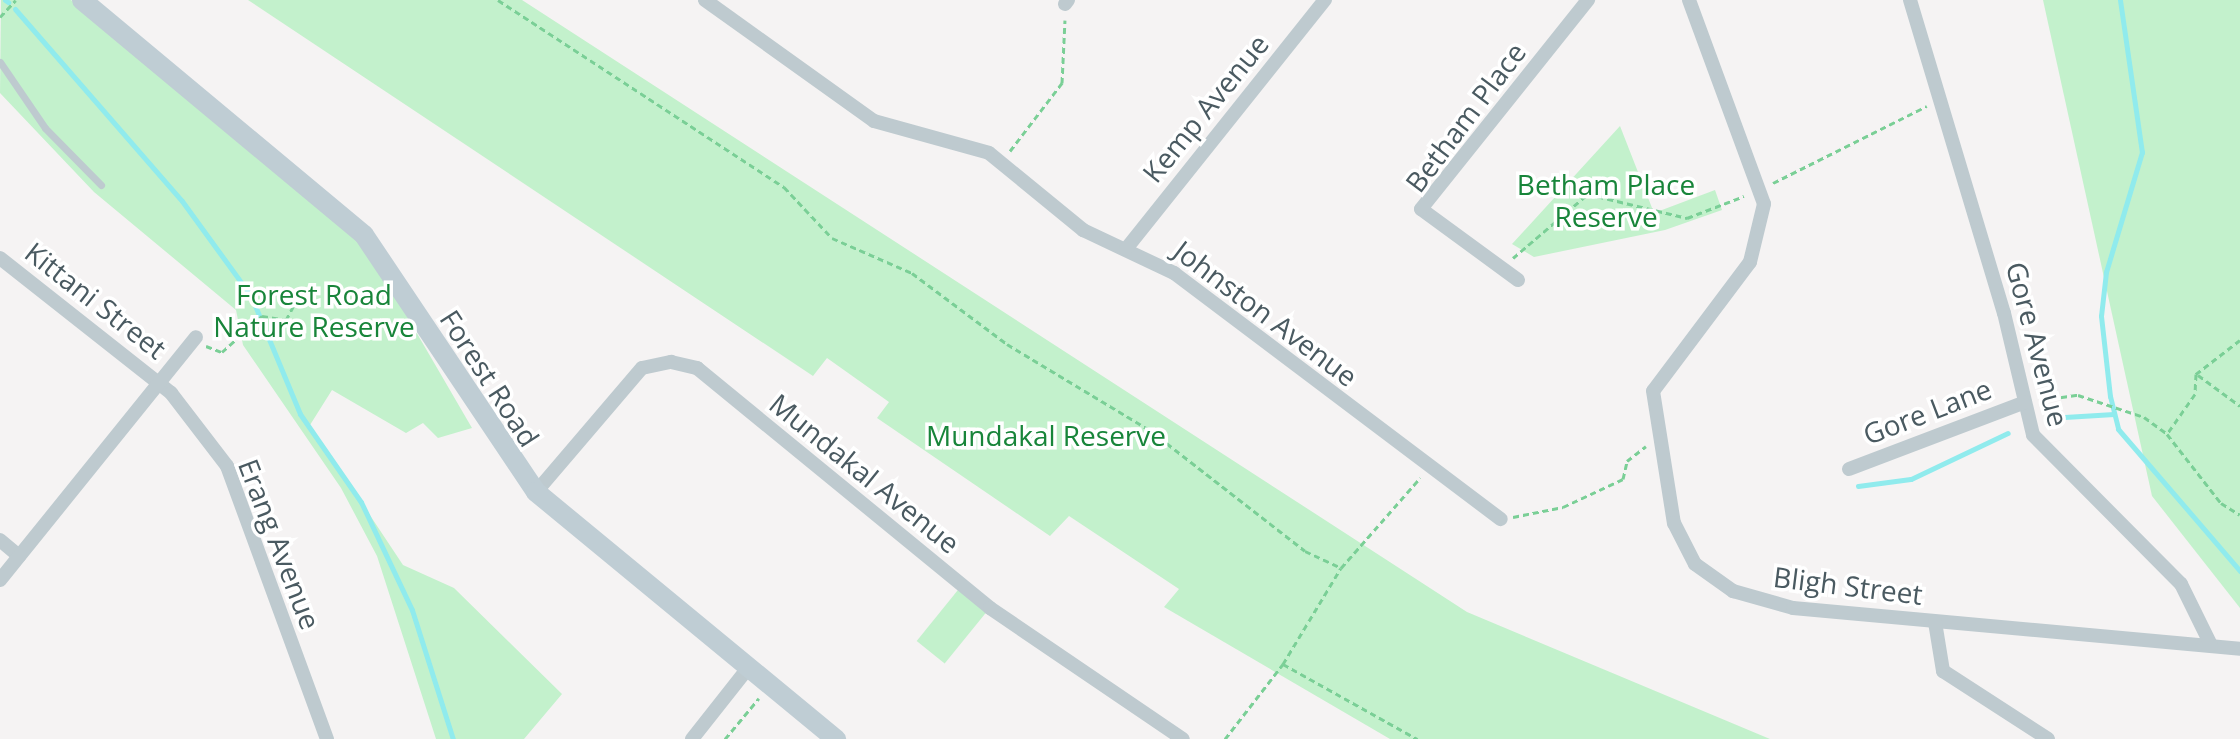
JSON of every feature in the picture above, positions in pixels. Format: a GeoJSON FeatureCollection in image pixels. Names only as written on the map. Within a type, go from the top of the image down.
{"type":"FeatureCollection","features":[{"type":"Feature","properties":{"kind":"street","name":"Forest Road"},"geometry":{"type":"LineString","coordinates":[[82,0],[364,235],[536,492],[836,739]]}},
{"type":"Feature","properties":{"kind":"street","name":"Johnston Avenue"},"geometry":{"type":"LineString","coordinates":[[705,0],[874,121],[975,147],[1001,162],[1083,230],[1174,273],[1427,468],[1501,519]]}},
{"type":"Feature","properties":{"kind":"street","name":"Kemp Avenue"},"geometry":{"type":"LineString","coordinates":[[1126,249],[1325,0]]}},
{"type":"Feature","properties":{"kind":"street","name":"Betham Place"},"geometry":{"type":"LineString","coordinates":[[1518,280],[1421,209],[1588,0]]}},
{"type":"Feature","properties":{"kind":"street","name":"Bligh Street"},"geometry":{"type":"LineString","coordinates":[[1689,0],[1762,188],[1762,225],[1750,262],[1653,391],[1674,523],[1695,564],[1733,591],[1793,608],[2240,649]]}},
{"type":"Feature","properties":{"kind":"street","name":"Gore Avenue"},"geometry":{"type":"LineString","coordinates":[[1910,0],[1943,98],[2025,402],[2041,449],[2181,584],[2211,645]]}},
{"type":"Feature","properties":{"kind":"street","name":"Kittani Street"},"geometry":{"type":"LineString","coordinates":[[0,258],[159,383]]}},
{"type":"Feature","properties":{"kind":"street"},"geometry":{"type":"LineString","coordinates":[[0,580],[196,337]]}},
{"type":"Feature","properties":{"kind":"street","name":"Mundakal Avenue"},"geometry":{"type":"LineString","coordinates":[[536,492],[642,368],[671,362],[697,368],[990,608],[1183,739]]}},
{"type":"Feature","properties":{"kind":"street","name":"Erang Avenue"},"geometry":{"type":"LineString","coordinates":[[159,383],[227,466],[327,739]]}},
{"type":"Feature","properties":{"kind":"street","name":"Gore Lane"},"geometry":{"type":"LineString","coordinates":[[1849,469],[2025,402]]}},
{"type":"Feature","properties":{"kind":"street"},"geometry":{"type":"LineString","coordinates":[[0,540],[19,556]]}},
{"type":"Feature","properties":{"kind":"street"},"geometry":{"type":"LineString","coordinates":[[1935,622],[1943,671],[2048,739]]}},
{"type":"Feature","properties":{"kind":"street"},"geometry":{"type":"LineString","coordinates":[[692,739],[748,668]]}},
{"type":"Feature","properties":{"kind":"lane"},"geometry":{"type":"LineString","coordinates":[[0,62],[45,128],[101,185]]}},
{"type":"Feature","properties":{"kind":"path"},"geometry":{"type":"LineString","coordinates":[[0,17],[16,0]]}},
{"type":"Feature","properties":{"kind":"path"},"geometry":{"type":"LineString","coordinates":[[498,0],[784,187],[832,238],[912,273],[1007,344],[1151,431],[1305,551],[1341,568]]}},
{"type":"Feature","properties":{"kind":"path"},"geometry":{"type":"LineString","coordinates":[[1001,162],[1062,83],[1066,2]]}},
{"type":"Feature","properties":{"kind":"path"},"geometry":{"type":"LineString","coordinates":[[1502,269],[1588,194],[1687,218],[1762,188],[1943,98]]}},
{"type":"Feature","properties":{"kind":"path"},"geometry":{"type":"LineString","coordinates":[[196,337],[222,352],[262,316],[286,320],[294,305]]}},
{"type":"Feature","properties":{"kind":"path"},"geometry":{"type":"LineString","coordinates":[[2167,434],[2195,394],[2196,374],[2240,340]]}},
{"type":"Feature","properties":{"kind":"path"},"geometry":{"type":"LineString","coordinates":[[2196,374],[2240,406]]}},
{"type":"Feature","properties":{"kind":"path"},"geometry":{"type":"LineString","coordinates":[[2025,402],[2078,395],[2144,417],[2167,434],[2240,515]]}},
{"type":"Feature","properties":{"kind":"path"},"geometry":{"type":"LineString","coordinates":[[1501,519],[1563,507],[1623,479],[1634,453]]}},
{"type":"Feature","properties":{"kind":"path"},"geometry":{"type":"LineString","coordinates":[[1225,739],[1283,664],[1341,568],[1427,468]]}},
{"type":"Feature","properties":{"kind":"path"},"geometry":{"type":"LineString","coordinates":[[1283,664],[1417,739]]}},
{"type":"Feature","properties":{"kind":"path"},"geometry":{"type":"LineString","coordinates":[[725,739],[769,686]]}},
{"type":"Feature","properties":{"kind":"green space","name":"Forest Road Nature Reserve"},"geometry":{"type":"Polygon","coordinates":[[[1,0],[71,0],[362,239],[472,428],[438,438],[423,423],[406,433],[332,390],[310,425],[403,565],[454,588],[562,694],[524,739],[436,739],[377,556],[341,488],[243,345],[236,310],[94,192],[0,93],[1,0]]]}},
{"type":"Feature","properties":{"kind":"green space","name":"Mundakal Reserve"},"geometry":{"type":"Polygon","coordinates":[[[248,0],[522,0],[1467,612],[1770,739],[1390,739],[1164,607],[1179,589],[1069,516],[1050,536],[877,418],[889,402],[827,358],[813,376],[248,0]]]}},
{"type":"Feature","properties":{"kind":"green space"},"geometry":{"type":"Polygon","coordinates":[[[2043,0],[2240,0],[2240,608],[2152,496],[2043,0]]]}},
{"type":"Feature","properties":{"kind":"green space","name":"Betham Place Reserve"},"geometry":{"type":"Polygon","coordinates":[[[1620,126],[1654,213],[1715,190],[1722,210],[1665,230],[1534,257],[1512,244],[1620,126]]]}},
{"type":"Feature","properties":{"kind":"green space"},"geometry":{"type":"Polygon","coordinates":[[[962,585],[990,608],[945,664],[917,641],[962,585]]]}},
{"type":"Feature","properties":{"kind":"waterway"},"geometry":{"type":"LineString","coordinates":[[2120,0],[2142,152],[2106,272],[2101,316],[2110,396],[2118,429],[2240,571]]}},
{"type":"Feature","properties":{"kind":"waterway"},"geometry":{"type":"LineString","coordinates":[[15,9],[182,201],[251,296],[300,414],[361,502],[412,610],[453,739]]}},
{"type":"Feature","properties":{"kind":"waterway"},"geometry":{"type":"LineString","coordinates":[[2048,418],[2114,414]]}},
{"type":"Feature","properties":{"kind":"waterway"},"geometry":{"type":"LineString","coordinates":[[1858,486],[1911,479],[2008,433]]}}]}
